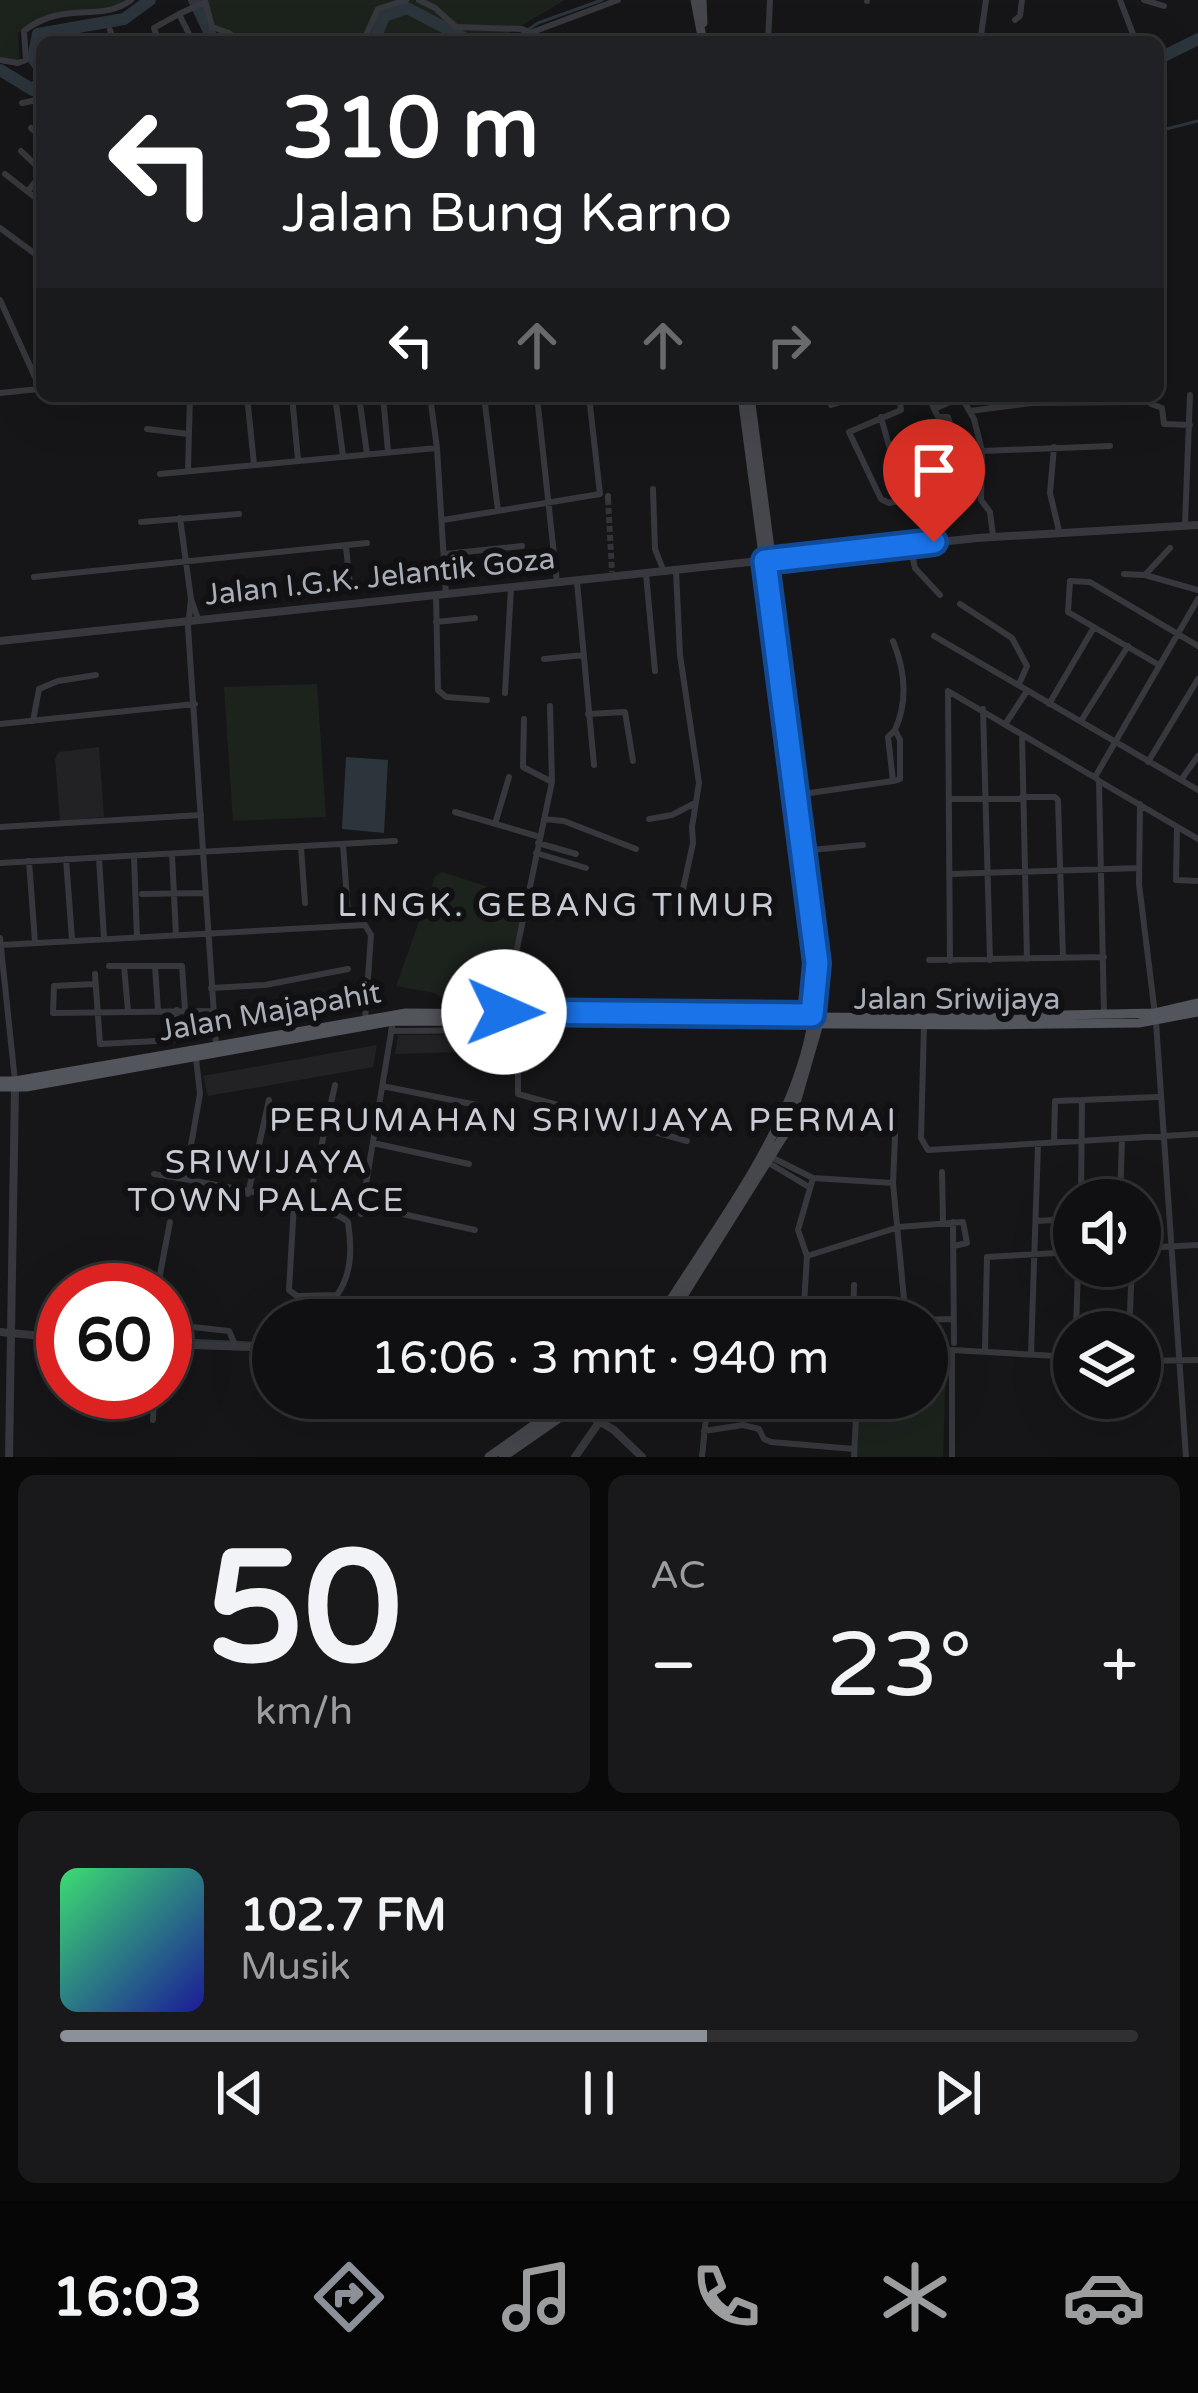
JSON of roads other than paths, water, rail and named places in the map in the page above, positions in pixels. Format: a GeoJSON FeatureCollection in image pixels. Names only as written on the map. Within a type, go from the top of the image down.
{"type":"FeatureCollection","features":[{"type":"Feature","properties":{"kind":"main road"},"geometry":{"type":"LineString","coordinates":[[699,0],[702,36]]}},
{"type":"Feature","properties":{"kind":"main road"},"geometry":{"type":"LineString","coordinates":[[680,1299],[719,1229],[769,1160],[815,1019],[817,963],[810,874],[747,402]]}},
{"type":"Feature","properties":{"kind":"main road"},"geometry":{"type":"LineString","coordinates":[[789,726],[811,850],[810,874]]}},
{"type":"Feature","properties":{"kind":"main road","name":"Jalan Sriwijaya"},"geometry":{"type":"LineString","coordinates":[[15,1084],[196,1058],[288,1038],[502,1017],[522,1022],[815,1019],[925,1025],[1155,1018],[1198,1007]]}},
{"type":"Feature","properties":{"kind":"main road","name":"Jalan Majapahit"},"geometry":{"type":"LineString","coordinates":[[0,1084],[288,1038],[406,1012],[502,1017]]}},
{"type":"Feature","properties":{"kind":"main road"},"geometry":{"type":"LineString","coordinates":[[815,1019],[985,1021]]}},
{"type":"Feature","properties":{"kind":"main road"},"geometry":{"type":"LineString","coordinates":[[672,1299],[782,1131]]}},
{"type":"Feature","properties":{"kind":"main road"},"geometry":{"type":"LineString","coordinates":[[489,1457],[506,1452],[546,1419]]}},
{"type":"Feature","properties":{"kind":"street"},"geometry":{"type":"LineString","coordinates":[[0,60],[18,63],[26,59],[25,31],[50,14],[117,8],[131,0]]}},
{"type":"Feature","properties":{"kind":"street"},"geometry":{"type":"LineString","coordinates":[[365,36],[378,9],[406,0]]}},
{"type":"Feature","properties":{"kind":"street"},"geometry":{"type":"LineString","coordinates":[[419,0],[462,29],[525,30],[617,0]]}},
{"type":"Feature","properties":{"kind":"street"},"geometry":{"type":"LineString","coordinates":[[768,36],[770,0]]}},
{"type":"Feature","properties":{"kind":"street"},"geometry":{"type":"LineString","coordinates":[[981,36],[986,0]]}},
{"type":"Feature","properties":{"kind":"street"},"geometry":{"type":"LineString","coordinates":[[1015,20],[1022,0]]}},
{"type":"Feature","properties":{"kind":"street"},"geometry":{"type":"LineString","coordinates":[[1120,0],[1134,36]]}},
{"type":"Feature","properties":{"kind":"street"},"geometry":{"type":"LineString","coordinates":[[1144,0],[1164,6]]}},
{"type":"Feature","properties":{"kind":"street"},"geometry":{"type":"LineString","coordinates":[[157,36],[154,28],[204,2],[212,27],[232,36]]}},
{"type":"Feature","properties":{"kind":"street"},"geometry":{"type":"LineString","coordinates":[[179,14],[190,36]]}},
{"type":"Feature","properties":{"kind":"street"},"geometry":{"type":"LineString","coordinates":[[985,17],[997,17]]}},
{"type":"Feature","properties":{"kind":"street"},"geometry":{"type":"LineString","coordinates":[[110,30],[112,36]]}},
{"type":"Feature","properties":{"kind":"street"},"geometry":{"type":"LineString","coordinates":[[22,103],[36,100]]}},
{"type":"Feature","properties":{"kind":"street"},"geometry":{"type":"LineString","coordinates":[[31,128],[36,132]]}},
{"type":"Feature","properties":{"kind":"street"},"geometry":{"type":"LineString","coordinates":[[21,151],[36,166]]}},
{"type":"Feature","properties":{"kind":"street"},"geometry":{"type":"LineString","coordinates":[[5,174],[36,198]]}},
{"type":"Feature","properties":{"kind":"street"},"geometry":{"type":"LineString","coordinates":[[28,191],[36,180]]}},
{"type":"Feature","properties":{"kind":"street"},"geometry":{"type":"LineString","coordinates":[[0,229],[36,255]]}},
{"type":"Feature","properties":{"kind":"street"},"geometry":{"type":"LineString","coordinates":[[0,300],[36,376]]}},
{"type":"Feature","properties":{"kind":"street"},"geometry":{"type":"LineString","coordinates":[[0,393],[36,389]]}},
{"type":"Feature","properties":{"kind":"street"},"geometry":{"type":"LineString","coordinates":[[1185,525],[1194,413],[1190,395]]}},
{"type":"Feature","properties":{"kind":"street"},"geometry":{"type":"LineString","coordinates":[[188,470],[190,402]]}},
{"type":"Feature","properties":{"kind":"street"},"geometry":{"type":"LineString","coordinates":[[248,402],[254,464]]}},
{"type":"Feature","properties":{"kind":"street"},"geometry":{"type":"LineString","coordinates":[[293,402],[298,460]]}},
{"type":"Feature","properties":{"kind":"street"},"geometry":{"type":"LineString","coordinates":[[336,402],[343,456]]}},
{"type":"Feature","properties":{"kind":"street"},"geometry":{"type":"LineString","coordinates":[[360,402],[367,454]]}},
{"type":"Feature","properties":{"kind":"street"},"geometry":{"type":"LineString","coordinates":[[384,402],[388,452]]}},
{"type":"Feature","properties":{"kind":"street"},"geometry":{"type":"LineString","coordinates":[[431,402],[445,554],[436,622],[438,690],[446,697],[487,700]]}},
{"type":"Feature","properties":{"kind":"street"},"geometry":{"type":"LineString","coordinates":[[485,402],[499,511]]}},
{"type":"Feature","properties":{"kind":"street"},"geometry":{"type":"LineString","coordinates":[[538,402],[556,583]]}},
{"type":"Feature","properties":{"kind":"street"},"geometry":{"type":"LineString","coordinates":[[443,520],[600,494],[590,402]]}},
{"type":"Feature","properties":{"kind":"street"},"geometry":{"type":"LineString","coordinates":[[831,405],[841,402]]}},
{"type":"Feature","properties":{"kind":"street"},"geometry":{"type":"LineString","coordinates":[[900,402],[902,409],[849,432],[882,502],[948,491]]}},
{"type":"Feature","properties":{"kind":"street"},"geometry":{"type":"LineString","coordinates":[[931,402],[938,417],[948,417],[960,457],[1111,446]]}},
{"type":"Feature","properties":{"kind":"street"},"geometry":{"type":"LineString","coordinates":[[934,409],[949,402]]}},
{"type":"Feature","properties":{"kind":"street"},"geometry":{"type":"LineString","coordinates":[[965,402],[981,454],[981,502],[990,513],[993,536]]}},
{"type":"Feature","properties":{"kind":"street"},"geometry":{"type":"LineString","coordinates":[[970,411],[1056,402]]}},
{"type":"Feature","properties":{"kind":"street"},"geometry":{"type":"LineString","coordinates":[[1151,402],[1162,407],[1164,424],[1190,425]]}},
{"type":"Feature","properties":{"kind":"street"},"geometry":{"type":"LineString","coordinates":[[881,417],[904,500]]}},
{"type":"Feature","properties":{"kind":"street"},"geometry":{"type":"LineString","coordinates":[[146,429],[188,434]]}},
{"type":"Feature","properties":{"kind":"street"},"geometry":{"type":"LineString","coordinates":[[1054,447],[1051,493],[1059,531]]}},
{"type":"Feature","properties":{"kind":"street"},"geometry":{"type":"LineString","coordinates":[[160,474],[436,448]]}},
{"type":"Feature","properties":{"kind":"street"},"geometry":{"type":"LineString","coordinates":[[652,489],[655,549],[664,572]]}},
{"type":"Feature","properties":{"kind":"street"},"geometry":{"type":"LineString","coordinates":[[927,495],[934,542]]}},
{"type":"Feature","properties":{"kind":"street"},"geometry":{"type":"LineString","coordinates":[[141,522],[239,514]]}},
{"type":"Feature","properties":{"kind":"street"},"geometry":{"type":"LineString","coordinates":[[180,518],[193,620],[216,1047]]}},
{"type":"Feature","properties":{"kind":"street","name":"Jalan I.G.K. Jelantik Goza"},"geometry":{"type":"LineString","coordinates":[[0,640],[993,536],[1198,525]]}},
{"type":"Feature","properties":{"kind":"street"},"geometry":{"type":"LineString","coordinates":[[34,577],[367,543]]}},
{"type":"Feature","properties":{"kind":"street"},"geometry":{"type":"LineString","coordinates":[[346,545],[350,585]]}},
{"type":"Feature","properties":{"kind":"street"},"geometry":{"type":"LineString","coordinates":[[910,545],[915,568],[940,595]]}},
{"type":"Feature","properties":{"kind":"street"},"geometry":{"type":"LineString","coordinates":[[445,554],[523,546]]}},
{"type":"Feature","properties":{"kind":"street"},"geometry":{"type":"LineString","coordinates":[[1145,575],[1170,548]]}},
{"type":"Feature","properties":{"kind":"street"},"geometry":{"type":"LineString","coordinates":[[676,571],[680,655],[698,792],[694,843],[683,889]]}},
{"type":"Feature","properties":{"kind":"street"},"geometry":{"type":"LineString","coordinates":[[646,574],[655,671]]}},
{"type":"Feature","properties":{"kind":"street"},"geometry":{"type":"LineString","coordinates":[[1124,574],[1198,590]]}},
{"type":"Feature","properties":{"kind":"street"},"geometry":{"type":"LineString","coordinates":[[1159,665],[1068,612],[1069,583],[1083,580],[1198,646]]}},
{"type":"Feature","properties":{"kind":"street"},"geometry":{"type":"LineString","coordinates":[[578,582],[594,765]]}},
{"type":"Feature","properties":{"kind":"street"},"geometry":{"type":"LineString","coordinates":[[505,693],[511,588]]}},
{"type":"Feature","properties":{"kind":"street"},"geometry":{"type":"LineString","coordinates":[[1104,1019],[1097,779],[1113,741],[1198,599]]}},
{"type":"Feature","properties":{"kind":"street"},"geometry":{"type":"LineString","coordinates":[[960,604],[1018,644],[1027,663],[1019,684]]}},
{"type":"Feature","properties":{"kind":"street"},"geometry":{"type":"LineString","coordinates":[[436,622],[475,618]]}},
{"type":"Feature","properties":{"kind":"street"},"geometry":{"type":"LineString","coordinates":[[1049,704],[1093,628]]}},
{"type":"Feature","properties":{"kind":"street"},"geometry":{"type":"LineString","coordinates":[[934,635],[1198,790]]}},
{"type":"Feature","properties":{"kind":"street"},"geometry":{"type":"LineString","coordinates":[[803,794],[893,781],[903,773],[900,735],[895,730],[904,684],[893,641]]}},
{"type":"Feature","properties":{"kind":"street"},"geometry":{"type":"LineString","coordinates":[[1081,722],[1128,646]]}},
{"type":"Feature","properties":{"kind":"street"},"geometry":{"type":"LineString","coordinates":[[544,659],[584,655]]}},
{"type":"Feature","properties":{"kind":"street"},"geometry":{"type":"LineString","coordinates":[[33,721],[39,689],[58,680],[96,675]]}},
{"type":"Feature","properties":{"kind":"street"},"geometry":{"type":"LineString","coordinates":[[1148,762],[1198,680]]}},
{"type":"Feature","properties":{"kind":"street"},"geometry":{"type":"LineString","coordinates":[[1006,723],[1028,689]]}},
{"type":"Feature","properties":{"kind":"street"},"geometry":{"type":"LineString","coordinates":[[950,961],[946,695],[951,690],[1198,839]]}},
{"type":"Feature","properties":{"kind":"street"},"geometry":{"type":"LineString","coordinates":[[0,724],[195,704]]}},
{"type":"Feature","properties":{"kind":"street"},"geometry":{"type":"LineString","coordinates":[[502,1017],[551,786],[550,706]]}},
{"type":"Feature","properties":{"kind":"street"},"geometry":{"type":"LineString","coordinates":[[983,709],[990,960]]}},
{"type":"Feature","properties":{"kind":"street"},"geometry":{"type":"LineString","coordinates":[[588,714],[626,712],[633,760]]}},
{"type":"Feature","properties":{"kind":"street"},"geometry":{"type":"LineString","coordinates":[[524,719],[523,766],[551,786]]}},
{"type":"Feature","properties":{"kind":"street"},"geometry":{"type":"LineString","coordinates":[[1022,735],[1027,959]]}},
{"type":"Feature","properties":{"kind":"street"},"geometry":{"type":"LineString","coordinates":[[1181,780],[1198,756]]}},
{"type":"Feature","properties":{"kind":"street"},"geometry":{"type":"LineString","coordinates":[[494,824],[509,777]]}},
{"type":"Feature","properties":{"kind":"street"},"geometry":{"type":"LineString","coordinates":[[650,819],[672,815],[698,792]]}},
{"type":"Feature","properties":{"kind":"street"},"geometry":{"type":"LineString","coordinates":[[950,800],[1055,796],[1058,800],[1063,958]]}},
{"type":"Feature","properties":{"kind":"street"},"geometry":{"type":"LineString","coordinates":[[1140,804],[1140,868],[1186,1457]]}},
{"type":"Feature","properties":{"kind":"street"},"geometry":{"type":"LineString","coordinates":[[455,812],[576,854]]}},
{"type":"Feature","properties":{"kind":"street"},"geometry":{"type":"LineString","coordinates":[[0,826],[201,815]]}},
{"type":"Feature","properties":{"kind":"street"},"geometry":{"type":"LineString","coordinates":[[544,819],[564,821],[636,849]]}},
{"type":"Feature","properties":{"kind":"street"},"geometry":{"type":"LineString","coordinates":[[1177,825],[1176,880],[1198,881]]}},
{"type":"Feature","properties":{"kind":"street"},"geometry":{"type":"LineString","coordinates":[[0,863],[395,841]]}},
{"type":"Feature","properties":{"kind":"street"},"geometry":{"type":"LineString","coordinates":[[343,844],[348,913]]}},
{"type":"Feature","properties":{"kind":"street"},"geometry":{"type":"LineString","coordinates":[[811,850],[862,845]]}},
{"type":"Feature","properties":{"kind":"street"},"geometry":{"type":"LineString","coordinates":[[302,847],[305,904]]}},
{"type":"Feature","properties":{"kind":"street"},"geometry":{"type":"LineString","coordinates":[[536,853],[586,868]]}},
{"type":"Feature","properties":{"kind":"street"},"geometry":{"type":"LineString","coordinates":[[172,855],[176,936]]}},
{"type":"Feature","properties":{"kind":"street"},"geometry":{"type":"LineString","coordinates":[[134,857],[137,938]]}},
{"type":"Feature","properties":{"kind":"street"},"geometry":{"type":"LineString","coordinates":[[99,858],[104,939]]}},
{"type":"Feature","properties":{"kind":"street"},"geometry":{"type":"LineString","coordinates":[[66,859],[72,940]]}},
{"type":"Feature","properties":{"kind":"street"},"geometry":{"type":"LineString","coordinates":[[29,862],[35,942]]}},
{"type":"Feature","properties":{"kind":"street"},"geometry":{"type":"LineString","coordinates":[[951,874],[1140,868]]}},
{"type":"Feature","properties":{"kind":"street"},"geometry":{"type":"LineString","coordinates":[[142,894],[205,893]]}},
{"type":"Feature","properties":{"kind":"street"},"geometry":{"type":"LineString","coordinates":[[9,1457],[5,1332],[15,1084],[4,1027],[0,941],[365,925],[371,935],[365,1020]]}},
{"type":"Feature","properties":{"kind":"street"},"geometry":{"type":"LineString","coordinates":[[929,961],[1104,957]]}},
{"type":"Feature","properties":{"kind":"street"},"geometry":{"type":"LineString","coordinates":[[154,965],[158,1010]]}},
{"type":"Feature","properties":{"kind":"street"},"geometry":{"type":"LineString","coordinates":[[95,974],[99,1042],[175,1040],[182,966],[109,966]]}},
{"type":"Feature","properties":{"kind":"street"},"geometry":{"type":"LineString","coordinates":[[124,966],[128,1011]]}},
{"type":"Feature","properties":{"kind":"street"},"geometry":{"type":"LineString","coordinates":[[211,988],[265,985],[348,969]]}},
{"type":"Feature","properties":{"kind":"street"},"geometry":{"type":"LineString","coordinates":[[95,984],[54,986],[52,1009],[57,1015],[212,1011]]}},
{"type":"Feature","properties":{"kind":"street"},"geometry":{"type":"LineString","coordinates":[[475,1230],[362,1210],[392,1026],[522,1022],[518,1094],[687,1141]]}},
{"type":"Feature","properties":{"kind":"street"},"geometry":{"type":"LineString","coordinates":[[925,1025],[923,1147],[936,1151],[1198,1134]]}},
{"type":"Feature","properties":{"kind":"street"},"geometry":{"type":"LineString","coordinates":[[185,1179],[200,1094],[196,1058]]}},
{"type":"Feature","properties":{"kind":"street"},"geometry":{"type":"LineString","coordinates":[[308,1205],[335,1085]]}},
{"type":"Feature","properties":{"kind":"street"},"geometry":{"type":"LineString","coordinates":[[382,1086],[477,1106]]}},
{"type":"Feature","properties":{"kind":"street"},"geometry":{"type":"LineString","coordinates":[[1054,1143],[1055,1101],[1160,1097]]}},
{"type":"Feature","properties":{"kind":"street"},"geometry":{"type":"LineString","coordinates":[[248,1194],[269,1100]]}},
{"type":"Feature","properties":{"kind":"street"},"geometry":{"type":"LineString","coordinates":[[1082,1100],[1083,1179]]}},
{"type":"Feature","properties":{"kind":"street"},"geometry":{"type":"LineString","coordinates":[[896,1115],[892,1183],[904,1299]]}},
{"type":"Feature","properties":{"kind":"street"},"geometry":{"type":"LineString","coordinates":[[1121,1179],[1122,1139]]}},
{"type":"Feature","properties":{"kind":"street"},"geometry":{"type":"LineString","coordinates":[[373,1143],[469,1164]]}},
{"type":"Feature","properties":{"kind":"street"},"geometry":{"type":"LineString","coordinates":[[1030,1354],[1038,1145]]}},
{"type":"Feature","properties":{"kind":"street"},"geometry":{"type":"LineString","coordinates":[[769,1160],[811,1182],[892,1183]]}},
{"type":"Feature","properties":{"kind":"street"},"geometry":{"type":"LineString","coordinates":[[769,1160],[811,1182]]}},
{"type":"Feature","properties":{"kind":"street"},"geometry":{"type":"LineString","coordinates":[[942,1172],[943,1222]]}},
{"type":"Feature","properties":{"kind":"street"},"geometry":{"type":"LineString","coordinates":[[154,1174],[308,1205],[346,1219],[349,1274],[337,1295],[293,1295],[289,1291],[294,1203]]}},
{"type":"Feature","properties":{"kind":"street"},"geometry":{"type":"LineString","coordinates":[[804,1299],[807,1256],[798,1230],[811,1182]]}},
{"type":"Feature","properties":{"kind":"street"},"geometry":{"type":"LineString","coordinates":[[1035,1221],[1053,1220]]}},
{"type":"Feature","properties":{"kind":"street"},"geometry":{"type":"LineString","coordinates":[[162,1263],[170,1222]]}},
{"type":"Feature","properties":{"kind":"street"},"geometry":{"type":"LineString","coordinates":[[807,1256],[899,1227],[943,1222],[966,1225],[967,1241],[954,1246]]}},
{"type":"Feature","properties":{"kind":"street"},"geometry":{"type":"LineString","coordinates":[[953,1222],[954,1343]]}},
{"type":"Feature","properties":{"kind":"street"},"geometry":{"type":"LineString","coordinates":[[1161,1247],[1198,1245]]}},
{"type":"Feature","properties":{"kind":"street"},"geometry":{"type":"LineString","coordinates":[[985,1349],[986,1259],[1053,1253]]}},
{"type":"Feature","properties":{"kind":"street"},"geometry":{"type":"LineString","coordinates":[[854,1286],[854,1299]]}},
{"type":"Feature","properties":{"kind":"street"},"geometry":{"type":"LineString","coordinates":[[948,1318],[953,1318]]}},
{"type":"Feature","properties":{"kind":"street"},"geometry":{"type":"LineString","coordinates":[[192,1327],[224,1330],[234,1342]]}},
{"type":"Feature","properties":{"kind":"street"},"geometry":{"type":"LineString","coordinates":[[5,1332],[36,1335]]}},
{"type":"Feature","properties":{"kind":"street"},"geometry":{"type":"LineString","coordinates":[[192,1343],[252,1345]]}},
{"type":"Feature","properties":{"kind":"street"},"geometry":{"type":"LineString","coordinates":[[952,1457],[952,1350],[1053,1356]]}},
{"type":"Feature","properties":{"kind":"street"},"geometry":{"type":"LineString","coordinates":[[1161,1361],[1198,1360]]}},
{"type":"Feature","properties":{"kind":"street"},"geometry":{"type":"LineString","coordinates":[[597,1419],[642,1457]]}},
{"type":"Feature","properties":{"kind":"street"},"geometry":{"type":"LineString","coordinates":[[702,1457],[705,1419]]}},
{"type":"Feature","properties":{"kind":"street"},"geometry":{"type":"LineString","coordinates":[[704,1431],[743,1425],[759,1429],[771,1442],[854,1453],[856,1419]]}},
{"type":"Feature","properties":{"kind":"street"},"geometry":{"type":"LineString","coordinates":[[575,1457],[600,1421]]}},
{"type":"Feature","properties":{"kind":"waterway"},"geometry":{"type":"LineString","coordinates":[[38,36],[124,19],[150,0]]}},
{"type":"Feature","properties":{"kind":"waterway"},"geometry":{"type":"LineString","coordinates":[[194,0],[211,36]]}},
{"type":"Feature","properties":{"kind":"waterway"},"geometry":{"type":"LineString","coordinates":[[518,36],[538,23],[602,0]]}},
{"type":"Feature","properties":{"kind":"waterway"},"geometry":{"type":"LineString","coordinates":[[376,36],[384,16],[407,8],[461,36]]}},
{"type":"Feature","properties":{"kind":"waterway"},"geometry":{"type":"LineString","coordinates":[[1164,56],[1198,39]]}},
{"type":"Feature","properties":{"kind":"waterway"},"geometry":{"type":"LineString","coordinates":[[36,44],[36,62]]}},
{"type":"Feature","properties":{"kind":"waterway"},"geometry":{"type":"LineString","coordinates":[[0,70],[33,90],[36,86]]}},
{"type":"Feature","properties":{"kind":"waterway"},"geometry":{"type":"LineString","coordinates":[[1164,130],[1198,121]]}},
{"type":"Feature","properties":{"kind":"waterway"},"geometry":{"type":"LineString","coordinates":[[192,1340],[252,1343]]}},
{"type":"Feature","properties":{"kind":"tunnel"},"geometry":{"type":"LineString","coordinates":[[608,499],[612,572]]}},
{"type":"Feature","properties":{"kind":"district","name":"LINGK. GEBANG TIMUR"},"geometry":{"type":"Point","coordinates":[557,905]}},
{"type":"Feature","properties":{"kind":"district","name":"PERUMAHAN SRIWIJAYA PERMAI"},"geometry":{"type":"Point","coordinates":[584,1120]}},
{"type":"Feature","properties":{"kind":"district","name":"SRIWIJAYA TOWN PALACE"},"geometry":{"type":"Point","coordinates":[267,1181]}}]}
